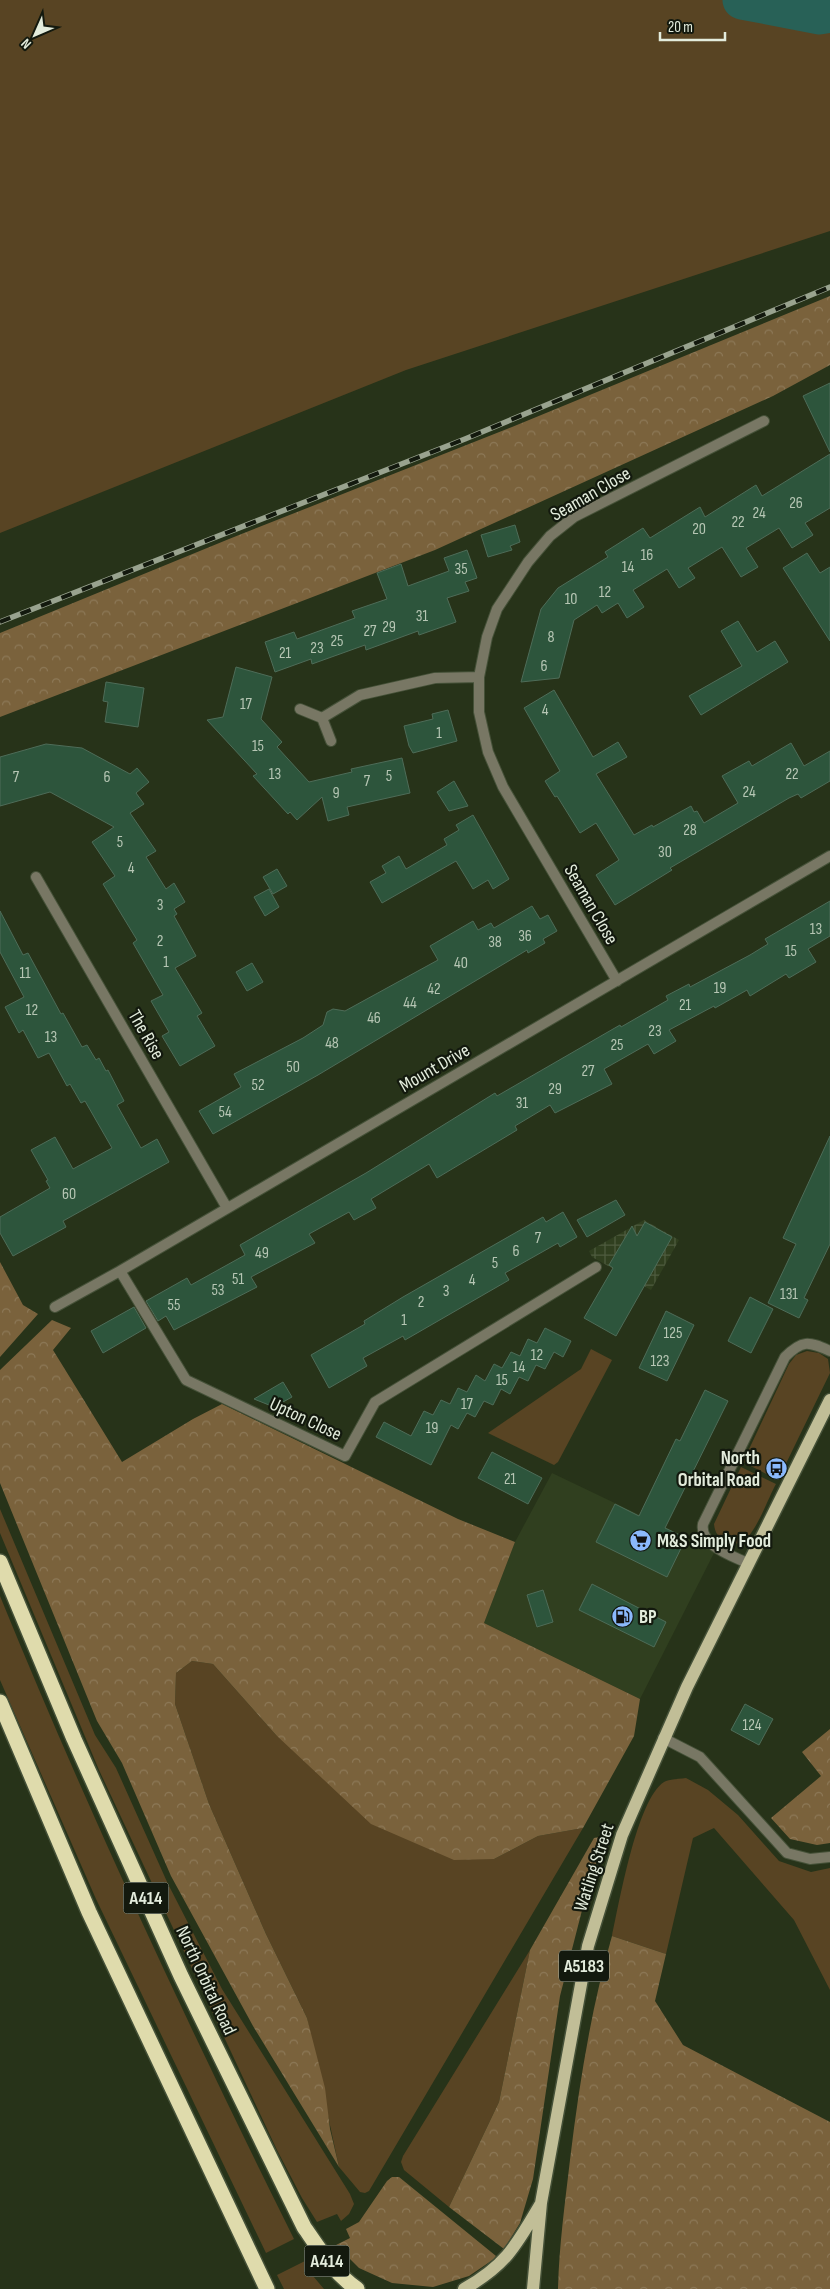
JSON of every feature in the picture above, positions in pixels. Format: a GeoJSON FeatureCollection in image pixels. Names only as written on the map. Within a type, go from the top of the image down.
{"type":"FeatureCollection","features":[{"type":"Feature","properties":{"kind":"highway","name":"North Orbital Road"},"geometry":{"type":"LineString","coordinates":[[0,1562],[74,1739],[181,1976],[300,2218],[328,2262],[344,2280],[357,2289]]}},
{"type":"Feature","properties":{"kind":"highway"},"geometry":{"type":"LineString","coordinates":[[0,1702],[89,1912],[267,2289]]}},
{"type":"Feature","properties":{"kind":"main road","name":"Watling Street"},"geometry":{"type":"LineString","coordinates":[[541,2203],[588,1946],[622,1835],[663,1738],[830,1400]]}},
{"type":"Feature","properties":{"kind":"main road","name":"A5183"},"geometry":{"type":"LineString","coordinates":[[464,2289],[480,2280],[504,2260],[518,2242],[541,2203]]}},
{"type":"Feature","properties":{"kind":"main road","name":"A5183"},"geometry":{"type":"LineString","coordinates":[[533,2289],[541,2203]]}},
{"type":"Feature","properties":{"kind":"street","name":"Seaman Close"},"geometry":{"type":"LineString","coordinates":[[617,981],[503,788],[488,752],[479,712],[479,677],[487,636],[497,609],[528,562],[550,536],[574,517],[764,421]]}},
{"type":"Feature","properties":{"kind":"street"},"geometry":{"type":"LineString","coordinates":[[322,718],[360,695],[435,678],[479,677]]}},
{"type":"Feature","properties":{"kind":"street"},"geometry":{"type":"LineString","coordinates":[[300,708],[322,718],[331,740]]}},
{"type":"Feature","properties":{"kind":"street","name":"Mount Drive"},"geometry":{"type":"LineString","coordinates":[[56,1307],[830,856]]}},
{"type":"Feature","properties":{"kind":"street","name":"The Rise"},"geometry":{"type":"LineString","coordinates":[[36,877],[227,1208]]}},
{"type":"Feature","properties":{"kind":"street","name":"Upton Close"},"geometry":{"type":"LineString","coordinates":[[120,1271],[186,1380],[345,1456],[375,1402],[596,1267]]}},
{"type":"Feature","properties":{"kind":"street"},"geometry":{"type":"LineString","coordinates":[[749,1564],[715,1547],[706,1538],[702,1530],[703,1524],[785,1357],[796,1346],[807,1343],[830,1351]]}},
{"type":"Feature","properties":{"kind":"street"},"geometry":{"type":"LineString","coordinates":[[663,1738],[700,1757],[787,1854],[810,1860],[830,1857]]}},
{"type":"Feature","properties":{"kind":"shaded area"},"geometry":{"type":"Polygon","coordinates":[[[0,0],[830,0],[830,231],[406,370],[0,533],[0,0]]]}},
{"type":"Feature","properties":{"kind":"shaded area"},"geometry":{"type":"Polygon","coordinates":[[[644,1220],[679,1240],[651,1290],[592,1257],[589,1251],[644,1220]]]}},
{"type":"Feature","properties":{"kind":"shaded area"},"geometry":{"type":"Polygon","coordinates":[[[591,1349],[612,1360],[558,1462],[554,1465],[488,1433],[581,1369],[591,1349]]]}},
{"type":"Feature","properties":{"kind":"shaded area"},"geometry":{"type":"Polygon","coordinates":[[[807,1351],[819,1353],[828,1359],[830,1373],[778,1480],[743,1462],[789,1364],[796,1355],[807,1351]]]}},
{"type":"Feature","properties":{"kind":"shaded area"},"geometry":{"type":"Polygon","coordinates":[[[741,1467],[776,1484],[752,1532],[742,1542],[737,1544],[719,1537],[714,1524],[741,1467]]]}},
{"type":"Feature","properties":{"kind":"shaded area"},"geometry":{"type":"Polygon","coordinates":[[[552,1473],[715,1551],[640,1699],[484,1623],[515,1542],[552,1473]]]}},
{"type":"Feature","properties":{"kind":"shaded area"},"geometry":{"type":"Polygon","coordinates":[[[0,1509],[95,1735],[116,1768],[168,1884],[222,1989],[350,2194],[354,2204],[349,2214],[341,2221],[337,2214],[317,2222],[277,2150],[99,1770],[0,1533],[0,1509]]]}},
{"type":"Feature","properties":{"kind":"shaded area"},"geometry":{"type":"Polygon","coordinates":[[[0,1596],[104,1840],[216,2080],[294,2239],[266,2253],[96,1899],[0,1680],[0,1596]]]}},
{"type":"Feature","properties":{"kind":"shaded area"},"geometry":{"type":"Polygon","coordinates":[[[192,1661],[213,1664],[276,1735],[494,1859],[538,1836],[583,1828],[369,2191],[365,2193],[360,2192],[339,2167],[307,2018],[265,1932],[209,1804],[175,1704],[176,1673],[192,1661]]]}},
{"type":"Feature","properties":{"kind":"shaded area"},"geometry":{"type":"Polygon","coordinates":[[[686,1778],[708,1790],[738,1815],[779,1861],[811,1872],[830,1868],[830,1990],[794,1920],[714,1828],[693,1838],[666,1954],[612,1936],[630,1853],[645,1809],[654,1792],[664,1782],[686,1778]]]}},
{"type":"Feature","properties":{"kind":"shaded area"},"geometry":{"type":"Polygon","coordinates":[[[530,1950],[499,2102],[449,2207],[404,2170],[401,2162],[530,1950]]]}},
{"type":"Feature","properties":{"kind":"shaded area"},"geometry":{"type":"Polygon","coordinates":[[[305,2261],[313,2276],[324,2289],[284,2289],[277,2275],[305,2261]]]}},
{"type":"Feature","properties":{"kind":"green space"},"geometry":{"type":"Polygon","coordinates":[[[830,296],[830,365],[773,396],[435,550],[0,717],[0,633],[229,539],[512,427],[830,296]]]}},
{"type":"Feature","properties":{"kind":"green space"},"geometry":{"type":"Polygon","coordinates":[[[0,1262],[23,1305],[38,1314],[0,1357],[0,1262]]]}},
{"type":"Feature","properties":{"kind":"green space"},"geometry":{"type":"Polygon","coordinates":[[[52,1320],[71,1328],[53,1350],[122,1462],[193,1419],[222,1404],[458,1519],[515,1542],[484,1623],[640,1699],[634,1736],[583,1828],[538,1836],[494,1859],[454,1860],[371,1824],[276,1735],[213,1664],[192,1661],[176,1673],[175,1704],[209,1804],[265,1932],[307,2018],[325,2088],[330,2129],[339,2167],[253,2026],[171,1876],[122,1763],[97,1721],[0,1483],[0,1370],[52,1320]]]}},
{"type":"Feature","properties":{"kind":"green space"},"geometry":{"type":"Polygon","coordinates":[[[830,1729],[830,1843],[817,1845],[790,1839],[771,1818],[821,1776],[802,1752],[830,1729]]]}},
{"type":"Feature","properties":{"kind":"green space"},"geometry":{"type":"Polygon","coordinates":[[[605,1836],[588,1887],[560,1996],[533,2179],[520,2223],[504,2249],[449,2207],[499,2102],[530,1950],[594,1838],[605,1836]]]}},
{"type":"Feature","properties":{"kind":"green space"},"geometry":{"type":"Polygon","coordinates":[[[612,1936],[666,1954],[655,2001],[683,2045],[830,2122],[830,2289],[558,2289],[564,2208],[582,2075],[598,1991],[612,1936]]]}},
{"type":"Feature","properties":{"kind":"green space"},"geometry":{"type":"Polygon","coordinates":[[[392,2177],[399,2177],[496,2256],[494,2259],[469,2276],[433,2287],[392,2283],[359,2268],[336,2245],[350,2238],[346,2229],[359,2222],[387,2181],[392,2177]]]}},
{"type":"Feature","properties":{"kind":"building"},"geometry":{"type":"Polygon","coordinates":[[[830,383],[830,452],[803,396],[830,383]]]}},
{"type":"Feature","properties":{"kind":"building"},"geometry":{"type":"Polygon","coordinates":[[[830,454],[830,508],[805,523],[813,535],[792,548],[779,528],[746,548],[758,567],[741,577],[722,547],[688,568],[695,578],[679,588],[667,569],[633,590],[644,607],[627,618],[618,603],[602,613],[597,605],[574,620],[559,678],[521,682],[541,609],[558,588],[608,557],[605,552],[643,528],[650,538],[700,507],[705,517],[756,485],[762,496],[830,454]]]}},
{"type":"Feature","properties":{"kind":"building"},"geometry":{"type":"Polygon","coordinates":[[[515,525],[520,542],[510,546],[512,550],[488,557],[481,535],[515,525]]]}},
{"type":"Feature","properties":{"kind":"building"},"geometry":{"type":"Polygon","coordinates":[[[467,550],[477,578],[465,582],[469,591],[447,598],[456,622],[419,635],[418,631],[366,650],[365,645],[312,664],[311,659],[275,672],[265,642],[294,632],[297,639],[355,618],[352,611],[387,599],[377,573],[401,564],[408,586],[449,571],[444,558],[467,550]]]}},
{"type":"Feature","properties":{"kind":"building"},"geometry":{"type":"Polygon","coordinates":[[[807,553],[820,573],[830,567],[830,641],[783,568],[807,553]]]}},
{"type":"Feature","properties":{"kind":"building"},"geometry":{"type":"Polygon","coordinates":[[[738,621],[757,652],[775,641],[788,662],[701,715],[689,696],[742,666],[721,631],[738,621]]]}},
{"type":"Feature","properties":{"kind":"building"},"geometry":{"type":"Polygon","coordinates":[[[236,667],[272,677],[261,719],[282,742],[277,747],[309,782],[352,772],[351,769],[402,758],[410,793],[347,807],[349,815],[328,821],[322,797],[297,820],[290,812],[288,814],[253,776],[257,774],[207,720],[223,717],[236,667]]]}},
{"type":"Feature","properties":{"kind":"building"},"geometry":{"type":"Polygon","coordinates":[[[106,682],[144,688],[138,727],[105,722],[108,702],[103,701],[106,682]]]}},
{"type":"Feature","properties":{"kind":"building"},"geometry":{"type":"Polygon","coordinates":[[[554,690],[593,757],[618,742],[627,757],[596,774],[634,835],[691,806],[694,812],[697,811],[704,823],[738,803],[722,776],[749,761],[752,766],[791,743],[804,766],[830,751],[830,781],[801,798],[798,794],[789,798],[670,868],[672,870],[615,905],[596,875],[619,860],[596,823],[580,833],[557,796],[555,797],[545,781],[560,771],[524,708],[554,690]]]}},
{"type":"Feature","properties":{"kind":"building"},"geometry":{"type":"Polygon","coordinates":[[[448,710],[457,741],[413,753],[409,746],[404,726],[433,719],[432,714],[448,710]]]}},
{"type":"Feature","properties":{"kind":"building"},"geometry":{"type":"Polygon","coordinates":[[[46,744],[82,748],[130,774],[137,768],[149,782],[136,793],[144,804],[130,813],[156,851],[146,857],[166,889],[174,883],[185,902],[174,909],[177,914],[174,916],[196,956],[175,968],[202,1013],[197,1016],[215,1046],[180,1066],[162,1036],[169,1032],[151,1001],[163,995],[133,943],[137,940],[103,884],[115,876],[92,842],[114,827],[50,792],[0,806],[0,757],[46,744]]]}},
{"type":"Feature","properties":{"kind":"building"},"geometry":{"type":"Polygon","coordinates":[[[454,781],[468,806],[449,811],[437,792],[454,781]]]}},
{"type":"Feature","properties":{"kind":"building"},"geometry":{"type":"Polygon","coordinates":[[[473,815],[509,879],[493,889],[488,880],[473,889],[456,861],[382,903],[370,882],[386,873],[382,866],[399,856],[406,869],[447,845],[444,839],[459,830],[456,825],[473,815]]]}},
{"type":"Feature","properties":{"kind":"building"},"geometry":{"type":"Polygon","coordinates":[[[277,869],[287,886],[273,894],[263,877],[277,869]]]}},
{"type":"Feature","properties":{"kind":"building"},"geometry":{"type":"Polygon","coordinates":[[[269,889],[279,907],[265,916],[254,897],[269,889]]]}},
{"type":"Feature","properties":{"kind":"building"},"geometry":{"type":"Polygon","coordinates":[[[830,901],[830,936],[808,949],[816,962],[789,978],[786,974],[750,996],[747,990],[669,1030],[676,1041],[654,1054],[648,1044],[604,1069],[612,1084],[555,1113],[550,1105],[515,1126],[517,1130],[437,1178],[429,1164],[371,1199],[376,1208],[354,1220],[349,1212],[309,1234],[315,1243],[251,1277],[257,1287],[174,1330],[166,1316],[158,1321],[146,1301],[187,1278],[191,1285],[245,1255],[240,1245],[366,1173],[495,1093],[497,1096],[620,1025],[621,1027],[668,1000],[666,996],[689,984],[690,987],[750,955],[768,944],[765,939],[830,901]]]}},
{"type":"Feature","properties":{"kind":"building"},"geometry":{"type":"Polygon","coordinates":[[[532,906],[540,919],[548,915],[557,931],[543,939],[545,943],[528,953],[527,950],[318,1075],[213,1134],[199,1111],[241,1087],[234,1074],[303,1038],[323,1025],[327,1012],[333,1009],[345,1011],[438,960],[430,946],[473,921],[478,930],[491,923],[494,928],[532,906]]]}},
{"type":"Feature","properties":{"kind":"building"},"geometry":{"type":"Polygon","coordinates":[[[0,911],[23,955],[28,953],[61,1014],[63,1013],[82,1047],[87,1045],[96,1060],[99,1058],[106,1071],[108,1070],[124,1101],[117,1105],[141,1148],[157,1139],[169,1162],[63,1221],[66,1227],[13,1256],[0,1233],[0,1217],[50,1188],[46,1181],[48,1180],[31,1150],[55,1137],[73,1169],[112,1148],[85,1101],[81,1103],[70,1084],[67,1086],[49,1053],[38,1058],[23,1030],[19,1033],[5,1007],[24,997],[0,952],[0,911]]]}},
{"type":"Feature","properties":{"kind":"building"},"geometry":{"type":"Polygon","coordinates":[[[252,963],[263,982],[247,991],[236,972],[252,963]]]}},
{"type":"Feature","properties":{"kind":"building"},"geometry":{"type":"Polygon","coordinates":[[[830,1136],[830,1244],[804,1298],[808,1300],[799,1318],[768,1303],[796,1244],[783,1238],[830,1136]]]}},
{"type":"Feature","properties":{"kind":"building"},"geometry":{"type":"Polygon","coordinates":[[[616,1200],[625,1215],[587,1237],[577,1220],[616,1200]]]}},
{"type":"Feature","properties":{"kind":"building"},"geometry":{"type":"Polygon","coordinates":[[[563,1212],[577,1237],[560,1247],[558,1243],[505,1273],[509,1280],[405,1340],[403,1336],[363,1358],[367,1366],[329,1388],[311,1355],[365,1324],[364,1321],[403,1297],[543,1217],[546,1222],[563,1212]]]}},
{"type":"Feature","properties":{"kind":"building"},"geometry":{"type":"Polygon","coordinates":[[[645,1222],[672,1237],[616,1336],[584,1318],[613,1268],[609,1265],[632,1226],[637,1236],[645,1222]]]}},
{"type":"Feature","properties":{"kind":"building"},"geometry":{"type":"Polygon","coordinates":[[[750,1297],[773,1309],[751,1353],[728,1341],[750,1297]]]}},
{"type":"Feature","properties":{"kind":"building"},"geometry":{"type":"Polygon","coordinates":[[[134,1307],[146,1328],[103,1353],[91,1331],[134,1307]]]}},
{"type":"Feature","properties":{"kind":"building"},"geometry":{"type":"Polygon","coordinates":[[[666,1311],[694,1325],[667,1381],[639,1368],[666,1311]]]}},
{"type":"Feature","properties":{"kind":"building"},"geometry":{"type":"Polygon","coordinates":[[[545,1328],[571,1341],[563,1357],[554,1352],[545,1369],[536,1365],[528,1381],[519,1377],[510,1394],[501,1389],[493,1405],[484,1401],[475,1417],[467,1413],[458,1429],[451,1425],[431,1465],[376,1437],[384,1422],[411,1436],[424,1411],[433,1415],[441,1400],[450,1404],[458,1388],[467,1392],[476,1375],[485,1381],[494,1364],[502,1368],[511,1352],[520,1356],[528,1339],[537,1343],[545,1328]]]}},
{"type":"Feature","properties":{"kind":"building"},"geometry":{"type":"Polygon","coordinates":[[[283,1382],[292,1397],[274,1407],[254,1399],[283,1382]]]}},
{"type":"Feature","properties":{"kind":"building"},"geometry":{"type":"Polygon","coordinates":[[[705,1390],[728,1401],[665,1528],[686,1538],[667,1577],[596,1542],[615,1504],[639,1516],[676,1439],[680,1441],[705,1390]]]}},
{"type":"Feature","properties":{"kind":"building"},"geometry":{"type":"Polygon","coordinates":[[[492,1452],[542,1478],[528,1504],[478,1478],[492,1452]]]}},
{"type":"Feature","properties":{"kind":"building","name":"BP"},"geometry":{"type":"Polygon","coordinates":[[[592,1584],[666,1622],[654,1647],[579,1610],[592,1584]]]}},
{"type":"Feature","properties":{"kind":"building"},"geometry":{"type":"Polygon","coordinates":[[[543,1590],[553,1622],[537,1627],[527,1595],[543,1590]]]}},
{"type":"Feature","properties":{"kind":"building"},"geometry":{"type":"Polygon","coordinates":[[[745,1704],[773,1719],[759,1745],[731,1730],[745,1704]]]}},
{"type":"Feature","properties":{"kind":"waterway"},"geometry":{"type":"LineString","coordinates":[[742,0],[820,15],[830,13]]}},
{"type":"Feature","properties":{"kind":"railway"},"geometry":{"type":"LineString","coordinates":[[0,622],[465,439],[830,287]]}},
{"type":"Feature","properties":{"kind":"place","name":"North Orbital Road"},"geometry":{"type":"Point","coordinates":[776,1468]}},
{"type":"Feature","properties":{"kind":"place","name":"M&S Simply Food"},"geometry":{"type":"Point","coordinates":[641,1540]}},
{"type":"Feature","properties":{"kind":"place","name":"BP"},"geometry":{"type":"Point","coordinates":[623,1616]}}]}
